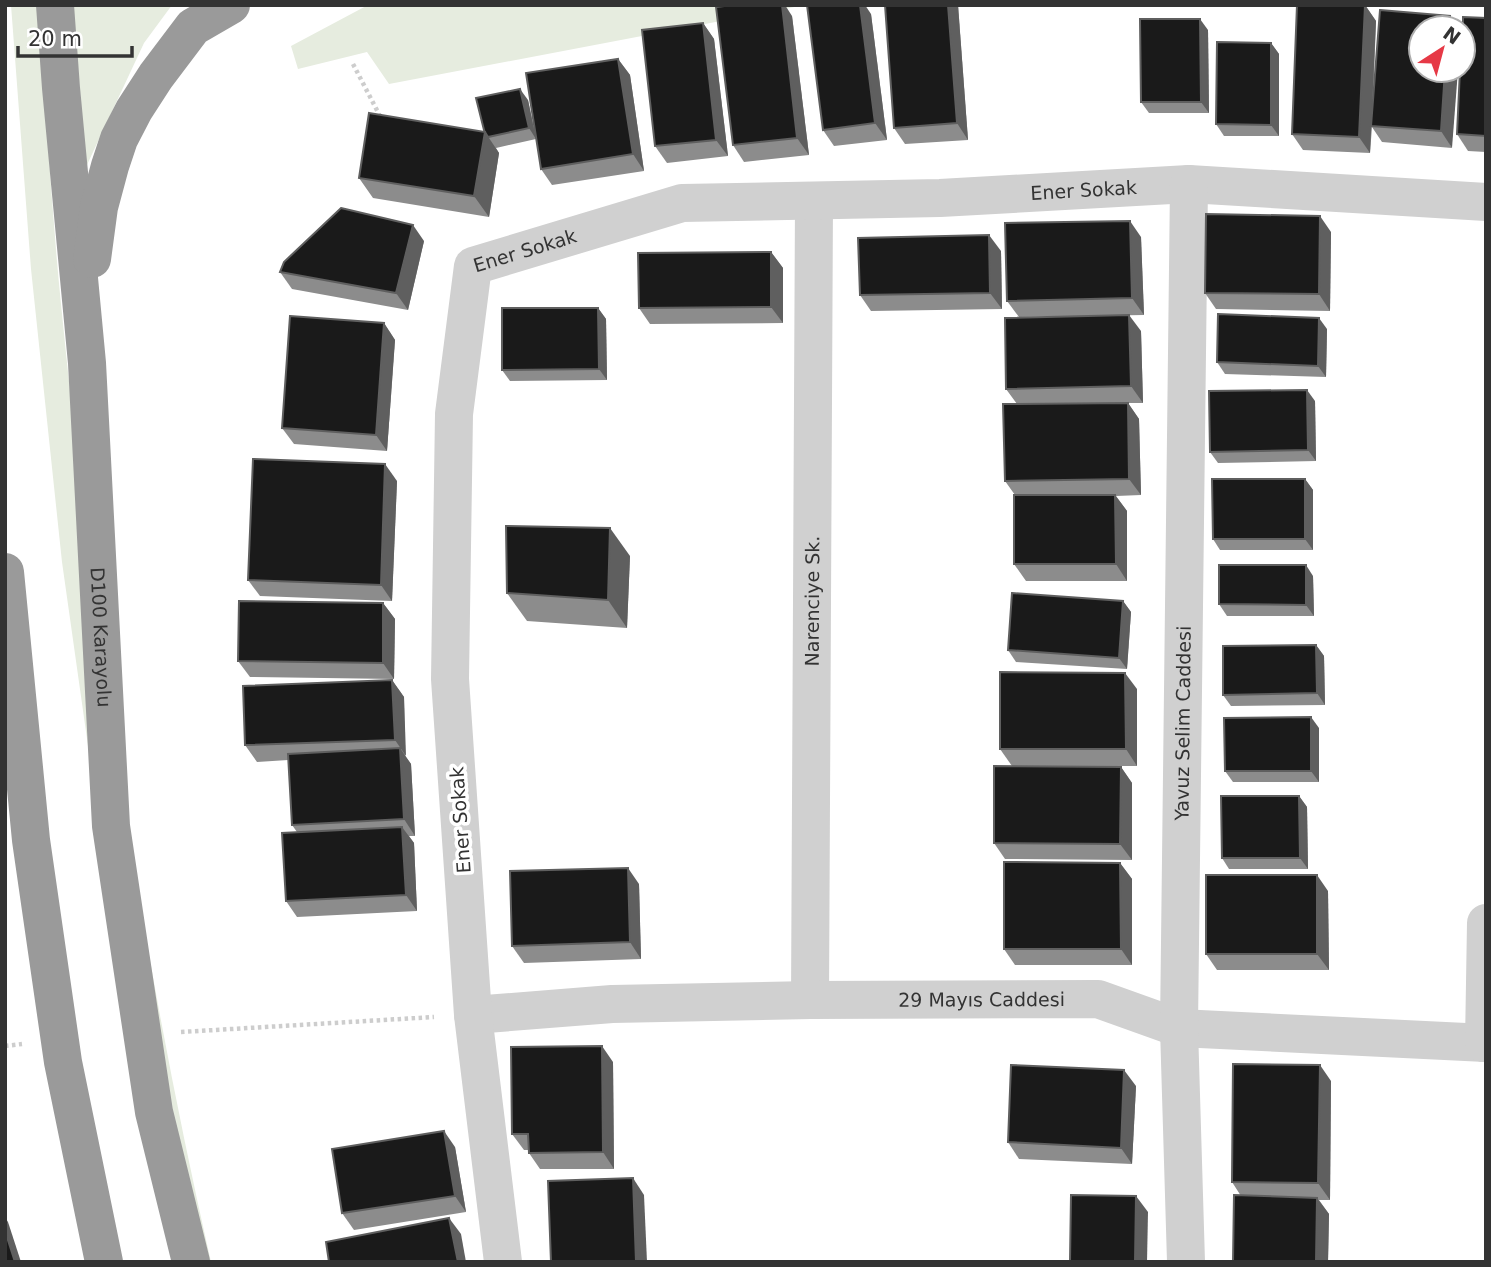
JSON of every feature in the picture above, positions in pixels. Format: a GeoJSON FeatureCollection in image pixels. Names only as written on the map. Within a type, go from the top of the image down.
{"type":"FeatureCollection","features":[{"type":"Feature","properties":{"kind":"highway","name":"D100 Karayolu"},"geometry":{"type":"LineString","coordinates":[[55,5],[88,363],[111,826],[154,1112],[191,1262]]}},
{"type":"Feature","properties":{"kind":"highway"},"geometry":{"type":"LineString","coordinates":[[88,363],[87,308],[93,250],[99,207],[118,139],[156,76],[201,16],[231,5]]}},
{"type":"Feature","properties":{"kind":"highway"},"geometry":{"type":"LineString","coordinates":[[5,572],[31,840],[63,1062],[104,1262]]}},
{"type":"Feature","properties":{"kind":"street","name":"Ener Sokak"},"geometry":{"type":"LineString","coordinates":[[503,1262],[473,1015],[450,679],[454,414],[473,266],[682,203],[940,198],[1189,184],[1486,202]]}},
{"type":"Feature","properties":{"kind":"street","name":"Yavuz Selim Caddesi"},"geometry":{"type":"LineString","coordinates":[[1186,1262],[1180,1028],[1189,184]]}},
{"type":"Feature","properties":{"kind":"street","name":"Narenciye Sk."},"geometry":{"type":"LineString","coordinates":[[810,1000],[814,201]]}},
{"type":"Feature","properties":{"kind":"street"},"geometry":{"type":"LineString","coordinates":[[1485,1043],[1486,923]]}},
{"type":"Feature","properties":{"kind":"street","name":"29 Mayıs Caddesi"},"geometry":{"type":"LineString","coordinates":[[473,1015],[612,1004],[1098,999],[1180,1028],[1485,1043]]}},
{"type":"Feature","properties":{"kind":"path"},"geometry":{"type":"LineString","coordinates":[[353,64],[382,119]]}},
{"type":"Feature","properties":{"kind":"path"},"geometry":{"type":"LineString","coordinates":[[245,1027],[473,1015]]}},
{"type":"Feature","properties":{"kind":"shaded area"},"geometry":{"type":"Polygon","coordinates":[[[11,5],[39,5],[61,304],[104,665],[140,905],[185,1143],[211,1262],[185,1262],[90,760],[62,562],[31,269],[11,5]]]}},
{"type":"Feature","properties":{"kind":"shaded area"},"geometry":{"type":"Polygon","coordinates":[[[73,5],[172,5],[144,43],[86,167],[73,5]]]}},
{"type":"Feature","properties":{"kind":"shaded area"},"geometry":{"type":"Polygon","coordinates":[[[368,5],[805,5],[389,84],[367,52],[298,69],[291,46],[368,5]]]}},
{"type":"Feature","properties":{"kind":"building"},"geometry":{"type":"Polygon","coordinates":[[[782,5],[797,138],[733,145],[716,7],[782,5]]]}},
{"type":"Feature","properties":{"kind":"building"},"geometry":{"type":"Polygon","coordinates":[[[807,5],[860,5],[875,123],[823,130],[807,5]]]}},
{"type":"Feature","properties":{"kind":"building"},"geometry":{"type":"Polygon","coordinates":[[[885,5],[948,5],[957,123],[894,128],[885,5]]]}},
{"type":"Feature","properties":{"kind":"building"},"geometry":{"type":"Polygon","coordinates":[[[1297,5],[1365,5],[1359,137],[1292,134],[1297,5]]]}},
{"type":"Feature","properties":{"kind":"building"},"geometry":{"type":"Polygon","coordinates":[[[1380,10],[1427,14],[1407,14],[1407,84],[1444,84],[1441,131],[1371,126],[1380,10]]]}},
{"type":"Feature","properties":{"kind":"building"},"geometry":{"type":"Polygon","coordinates":[[[1477,18],[1486,18],[1486,136],[1457,134],[1459,84],[1477,84],[1477,18]]]}},
{"type":"Feature","properties":{"kind":"building"},"geometry":{"type":"Polygon","coordinates":[[[1140,19],[1200,19],[1201,102],[1141,102],[1140,19]]]}},
{"type":"Feature","properties":{"kind":"building"},"geometry":{"type":"Polygon","coordinates":[[[703,23],[716,140],[655,146],[642,30],[703,23]]]}},
{"type":"Feature","properties":{"kind":"building"},"geometry":{"type":"Polygon","coordinates":[[[1217,42],[1271,43],[1271,125],[1216,124],[1217,42]]]}},
{"type":"Feature","properties":{"kind":"building"},"geometry":{"type":"Polygon","coordinates":[[[618,59],[633,154],[541,169],[526,73],[618,59]]]}},
{"type":"Feature","properties":{"kind":"building"},"geometry":{"type":"Polygon","coordinates":[[[520,89],[529,128],[488,137],[476,98],[520,89]]]}},
{"type":"Feature","properties":{"kind":"building"},"geometry":{"type":"Polygon","coordinates":[[[369,113],[485,132],[474,196],[359,178],[369,113]]]}},
{"type":"Feature","properties":{"kind":"building"},"geometry":{"type":"Polygon","coordinates":[[[341,208],[413,225],[396,293],[280,272],[284,262],[341,208]]]}},
{"type":"Feature","properties":{"kind":"building"},"geometry":{"type":"Polygon","coordinates":[[[1206,214],[1320,216],[1319,294],[1205,293],[1206,214]]]}},
{"type":"Feature","properties":{"kind":"building"},"geometry":{"type":"Polygon","coordinates":[[[1130,221],[1132,298],[1007,301],[1005,223],[1130,221]]]}},
{"type":"Feature","properties":{"kind":"building"},"geometry":{"type":"Polygon","coordinates":[[[989,235],[990,293],[860,295],[858,238],[989,235]]]}},
{"type":"Feature","properties":{"kind":"building"},"geometry":{"type":"Polygon","coordinates":[[[771,252],[771,307],[639,308],[638,253],[771,252]]]}},
{"type":"Feature","properties":{"kind":"building"},"geometry":{"type":"Polygon","coordinates":[[[502,308],[598,308],[599,369],[502,370],[502,308]]]}},
{"type":"Feature","properties":{"kind":"building"},"geometry":{"type":"Polygon","coordinates":[[[1218,314],[1319,318],[1318,366],[1217,362],[1218,314]]]}},
{"type":"Feature","properties":{"kind":"building"},"geometry":{"type":"Polygon","coordinates":[[[1129,315],[1131,386],[1006,389],[1005,318],[1129,315]]]}},
{"type":"Feature","properties":{"kind":"building"},"geometry":{"type":"Polygon","coordinates":[[[290,316],[384,323],[376,435],[282,428],[290,316]]]}},
{"type":"Feature","properties":{"kind":"building"},"geometry":{"type":"Polygon","coordinates":[[[1307,390],[1308,450],[1210,452],[1209,391],[1307,390]]]}},
{"type":"Feature","properties":{"kind":"building"},"geometry":{"type":"Polygon","coordinates":[[[1128,403],[1129,479],[1005,481],[1003,404],[1128,403]]]}},
{"type":"Feature","properties":{"kind":"building"},"geometry":{"type":"Polygon","coordinates":[[[253,459],[385,464],[381,585],[248,580],[253,459]]]}},
{"type":"Feature","properties":{"kind":"building"},"geometry":{"type":"Polygon","coordinates":[[[1212,479],[1305,479],[1305,539],[1213,539],[1212,479]]]}},
{"type":"Feature","properties":{"kind":"building"},"geometry":{"type":"Polygon","coordinates":[[[1014,495],[1115,495],[1116,564],[1014,564],[1014,495]]]}},
{"type":"Feature","properties":{"kind":"building"},"geometry":{"type":"Polygon","coordinates":[[[506,526],[610,528],[608,600],[507,593],[506,526]]]}},
{"type":"Feature","properties":{"kind":"building"},"geometry":{"type":"Polygon","coordinates":[[[1219,565],[1306,565],[1306,605],[1219,604],[1219,565]]]}},
{"type":"Feature","properties":{"kind":"building"},"geometry":{"type":"Polygon","coordinates":[[[1012,593],[1123,601],[1119,658],[1008,650],[1012,593]]]}},
{"type":"Feature","properties":{"kind":"building"},"geometry":{"type":"Polygon","coordinates":[[[239,601],[383,603],[383,663],[238,661],[239,601]]]}},
{"type":"Feature","properties":{"kind":"building"},"geometry":{"type":"Polygon","coordinates":[[[1316,645],[1317,693],[1223,695],[1223,646],[1316,645]]]}},
{"type":"Feature","properties":{"kind":"building"},"geometry":{"type":"Polygon","coordinates":[[[1000,672],[1125,673],[1126,749],[1000,749],[1000,672]]]}},
{"type":"Feature","properties":{"kind":"building"},"geometry":{"type":"Polygon","coordinates":[[[392,680],[395,740],[245,745],[243,686],[392,680]]]}},
{"type":"Feature","properties":{"kind":"building"},"geometry":{"type":"Polygon","coordinates":[[[1311,717],[1311,771],[1225,771],[1224,718],[1311,717]]]}},
{"type":"Feature","properties":{"kind":"building"},"geometry":{"type":"Polygon","coordinates":[[[400,748],[404,819],[292,825],[288,754],[400,748]]]}},
{"type":"Feature","properties":{"kind":"building"},"geometry":{"type":"Polygon","coordinates":[[[994,766],[1121,767],[1120,844],[994,843],[994,766]]]}},
{"type":"Feature","properties":{"kind":"building"},"geometry":{"type":"Polygon","coordinates":[[[1221,796],[1299,796],[1300,858],[1222,858],[1221,796]]]}},
{"type":"Feature","properties":{"kind":"building"},"geometry":{"type":"Polygon","coordinates":[[[402,827],[406,895],[286,901],[282,833],[402,827]]]}},
{"type":"Feature","properties":{"kind":"building"},"geometry":{"type":"Polygon","coordinates":[[[1004,862],[1120,863],[1121,949],[1004,949],[1004,862]]]}},
{"type":"Feature","properties":{"kind":"building"},"geometry":{"type":"Polygon","coordinates":[[[628,868],[630,942],[512,946],[510,871],[628,868]]]}},
{"type":"Feature","properties":{"kind":"building"},"geometry":{"type":"Polygon","coordinates":[[[1206,875],[1317,875],[1317,954],[1206,954],[1206,875]]]}},
{"type":"Feature","properties":{"kind":"building"},"geometry":{"type":"Polygon","coordinates":[[[602,1046],[603,1152],[529,1153],[528,1134],[512,1134],[511,1047],[602,1046]]]}},
{"type":"Feature","properties":{"kind":"building"},"geometry":{"type":"Polygon","coordinates":[[[1233,1064],[1320,1065],[1318,1183],[1232,1182],[1233,1064]]]}},
{"type":"Feature","properties":{"kind":"building"},"geometry":{"type":"Polygon","coordinates":[[[1011,1065],[1124,1070],[1121,1148],[1008,1142],[1011,1065]]]}},
{"type":"Feature","properties":{"kind":"building"},"geometry":{"type":"Polygon","coordinates":[[[444,1131],[455,1196],[342,1213],[332,1149],[444,1131]]]}},
{"type":"Feature","properties":{"kind":"building"},"geometry":{"type":"Polygon","coordinates":[[[633,1178],[636,1262],[551,1262],[548,1181],[633,1178]]]}},
{"type":"Feature","properties":{"kind":"building"},"geometry":{"type":"Polygon","coordinates":[[[1071,1195],[1136,1196],[1135,1262],[1070,1262],[1071,1195]]]}},
{"type":"Feature","properties":{"kind":"building"},"geometry":{"type":"Polygon","coordinates":[[[1234,1195],[1317,1198],[1316,1262],[1233,1262],[1234,1195]]]}},
{"type":"Feature","properties":{"kind":"building"},"geometry":{"type":"Polygon","coordinates":[[[449,1218],[458,1262],[329,1262],[326,1242],[449,1218]]]}},
{"type":"Feature","properties":{"kind":"building"},"geometry":{"type":"Polygon","coordinates":[[[5,1231],[15,1262],[5,1262],[5,1231]]]}}]}
